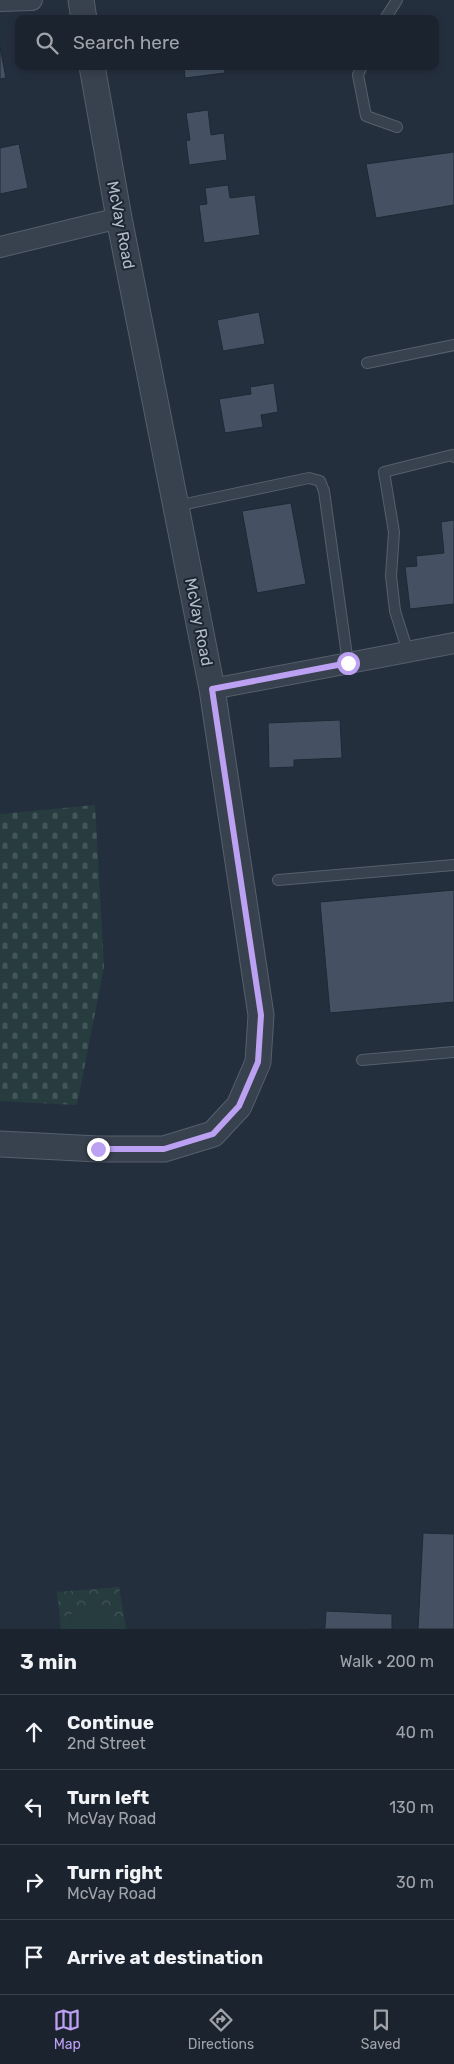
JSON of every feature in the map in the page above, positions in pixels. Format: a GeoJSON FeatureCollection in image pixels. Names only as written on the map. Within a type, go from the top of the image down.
{"type":"FeatureCollection","features":[{"type":"Feature","properties":{"kind":"street"},"geometry":{"type":"LineString","coordinates":[[0,1],[32,0]]}},
{"type":"Feature","properties":{"kind":"street"},"geometry":{"type":"LineString","coordinates":[[81,0],[83,15]]}},
{"type":"Feature","properties":{"kind":"street","name":"McVay Road"},"geometry":{"type":"LineString","coordinates":[[0,1144],[98,1149],[164,1149],[213,1134],[239,1106],[258,1062],[261,1015],[212,689],[119,218],[93,70]]}},
{"type":"Feature","properties":{"kind":"street"},"geometry":{"type":"LineString","coordinates":[[0,247],[119,218]]}},
{"type":"Feature","properties":{"kind":"street"},"geometry":{"type":"LineString","coordinates":[[212,689],[454,644]]}},
{"type":"Feature","properties":{"kind":"lane"},"geometry":{"type":"LineString","coordinates":[[388,15],[397,0]]}},
{"type":"Feature","properties":{"kind":"lane"},"geometry":{"type":"LineString","coordinates":[[360,70],[358,75],[366,116],[397,127]]}},
{"type":"Feature","properties":{"kind":"lane"},"geometry":{"type":"LineString","coordinates":[[367,363],[454,345]]}},
{"type":"Feature","properties":{"kind":"lane"},"geometry":{"type":"LineString","coordinates":[[408,652],[395,611],[392,585],[394,532],[384,472],[452,455],[454,457]]}},
{"type":"Feature","properties":{"kind":"lane"},"geometry":{"type":"LineString","coordinates":[[176,506],[309,478],[320,481],[324,492],[348,663]]}},
{"type":"Feature","properties":{"kind":"lane"},"geometry":{"type":"LineString","coordinates":[[278,880],[454,865]]}},
{"type":"Feature","properties":{"kind":"lane"},"geometry":{"type":"LineString","coordinates":[[362,1060],[454,1052]]}},
{"type":"Feature","properties":{"kind":"green space"},"geometry":{"type":"Polygon","coordinates":[[[95,805],[104,967],[77,1105],[0,1101],[0,814],[95,805]]]}},
{"type":"Feature","properties":{"kind":"green space"},"geometry":{"type":"Polygon","coordinates":[[[119,1587],[126,1629],[61,1629],[57,1592],[119,1587]]]}},
{"type":"Feature","properties":{"kind":"green space"},"geometry":{"type":"Polygon","coordinates":[[[109,1609],[112,1629],[72,1629],[70,1614],[109,1609]]]}},
{"type":"Feature","properties":{"kind":"building"},"geometry":{"type":"Polygon","coordinates":[[[0,47],[6,78],[0,79],[0,47]]]}},
{"type":"Feature","properties":{"kind":"building"},"geometry":{"type":"Polygon","coordinates":[[[184,70],[225,70],[225,73],[185,78],[184,70]]]}},
{"type":"Feature","properties":{"kind":"building"},"geometry":{"type":"Polygon","coordinates":[[[208,110],[211,135],[224,133],[227,160],[189,165],[186,141],[190,140],[186,113],[208,110]]]}},
{"type":"Feature","properties":{"kind":"building"},"geometry":{"type":"Polygon","coordinates":[[[19,144],[28,188],[0,194],[0,148],[19,144]]]}},
{"type":"Feature","properties":{"kind":"building"},"geometry":{"type":"Polygon","coordinates":[[[454,152],[454,205],[376,218],[366,164],[454,152]]]}},
{"type":"Feature","properties":{"kind":"building"},"geometry":{"type":"Polygon","coordinates":[[[228,185],[230,198],[255,195],[260,235],[204,243],[199,205],[207,204],[205,188],[228,185]]]}},
{"type":"Feature","properties":{"kind":"building"},"geometry":{"type":"Polygon","coordinates":[[[259,312],[265,344],[223,351],[217,320],[259,312]]]}},
{"type":"Feature","properties":{"kind":"building"},"geometry":{"type":"Polygon","coordinates":[[[274,383],[278,412],[261,415],[263,427],[225,433],[219,399],[251,394],[250,387],[274,383]]]}},
{"type":"Feature","properties":{"kind":"building"},"geometry":{"type":"Polygon","coordinates":[[[291,503],[306,584],[257,593],[242,511],[291,503]]]}},
{"type":"Feature","properties":{"kind":"building"},"geometry":{"type":"Polygon","coordinates":[[[454,520],[454,604],[410,609],[405,567],[417,566],[416,556],[444,553],[441,522],[454,520]]]}},
{"type":"Feature","properties":{"kind":"building"},"geometry":{"type":"Polygon","coordinates":[[[340,720],[342,758],[294,760],[294,767],[269,768],[268,723],[340,720]]]}},
{"type":"Feature","properties":{"kind":"building"},"geometry":{"type":"Polygon","coordinates":[[[454,890],[454,1002],[330,1013],[320,902],[454,890]]]}},
{"type":"Feature","properties":{"kind":"building"},"geometry":{"type":"Polygon","coordinates":[[[423,1533],[454,1534],[454,1629],[418,1629],[423,1533]]]}},
{"type":"Feature","properties":{"kind":"building"},"geometry":{"type":"Polygon","coordinates":[[[326,1611],[392,1614],[392,1629],[309,1629],[325,1628],[326,1611]]]}},
{"type":"Feature","properties":{"kind":"route"},"geometry":{"type":"LineString","coordinates":[[98,1149],[164,1149],[213,1134],[239,1106],[258,1062],[261,1015],[212,689],[348,663]]}}]}
